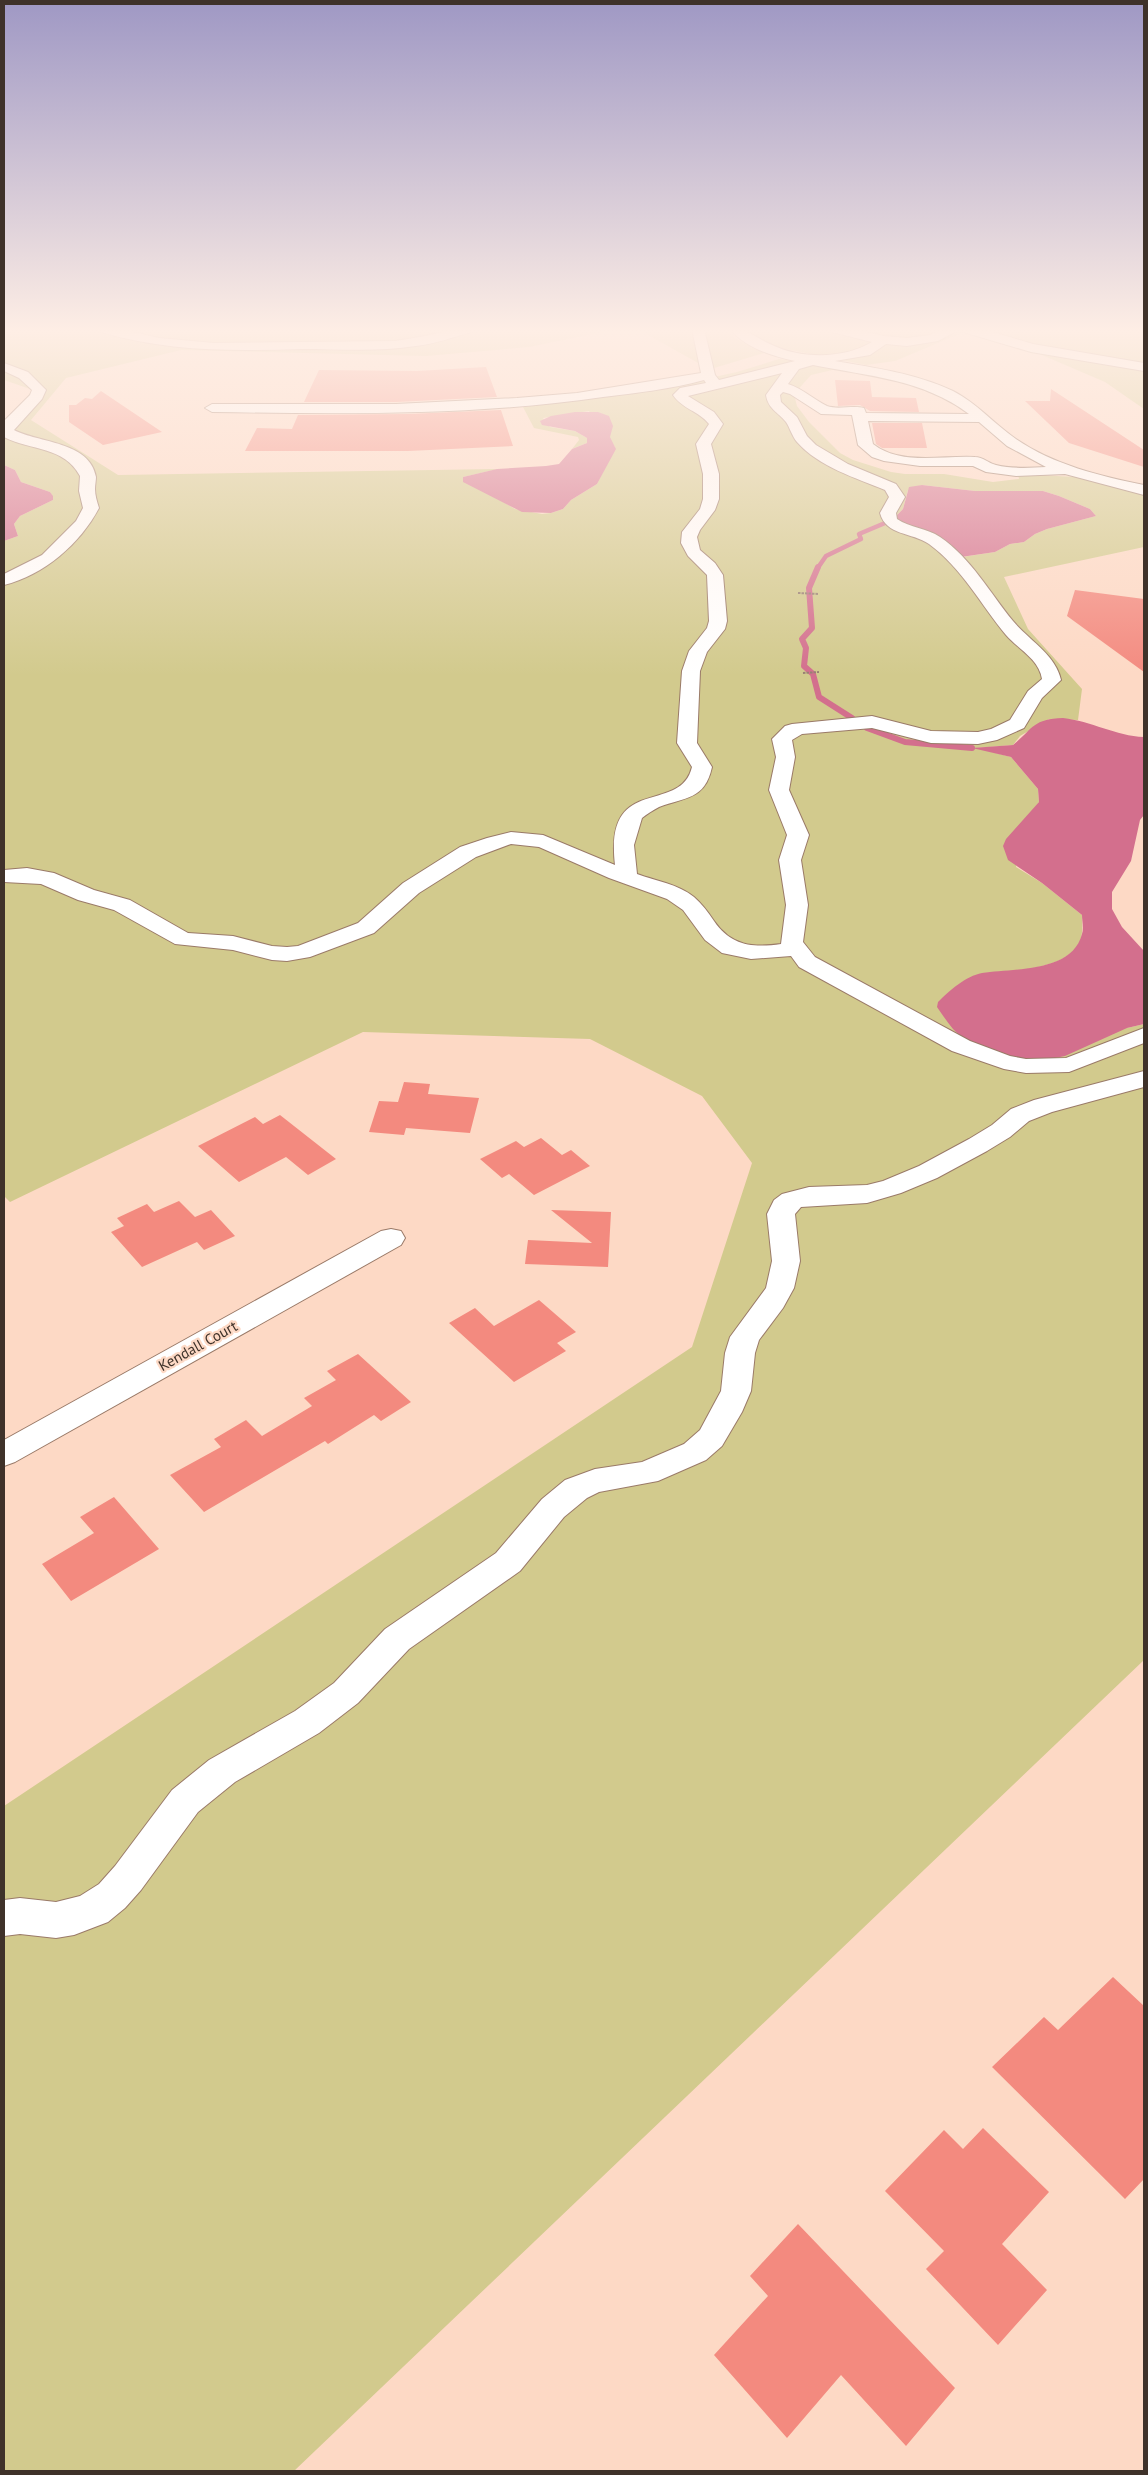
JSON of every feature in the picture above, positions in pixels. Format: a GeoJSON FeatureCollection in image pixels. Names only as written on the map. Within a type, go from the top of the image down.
{"type":"FeatureCollection","features":[{"type":"Feature","properties":{"kind":"street"},"geometry":{"type":"LineString","coordinates":[[4,580],[48,559],[83,523],[91,508],[87,492],[88,476],[75,458],[49,444]]}},
{"type":"Feature","properties":{"kind":"street"},"geometry":{"type":"LineString","coordinates":[[627,878],[623,845],[627,827],[633,814],[642,807],[684,794],[699,780],[702,767],[699,759],[687,742],[686,730],[691,671],[694,658],[716,629],[718,621],[715,575],[712,569],[692,551],[688,536],[691,530],[706,516],[711,502],[708,459],[703,448],[704,444]]}},
{"type":"Feature","properties":{"kind":"street"},"geometry":{"type":"LineString","coordinates":[[806,444],[844,467],[891,486],[897,497],[888,513],[890,521],[930,538],[943,547],[988,598],[1015,634],[1043,662],[1052,680],[1035,695],[1017,724],[1004,732],[988,736],[931,737],[872,722],[802,728],[786,734],[782,739],[782,745],[786,752],[778,789],[798,832],[798,838],[790,858],[791,875],[797,894],[798,908],[791,935],[795,949],[807,962],[960,1046],[1004,1062],[1026,1066],[1069,1064],[1144,1035]]}},
{"type":"Feature","properties":{"kind":"street"},"geometry":{"type":"LineString","coordinates":[[866,444],[867,448],[882,456],[901,460],[973,447]]}},
{"type":"Feature","properties":{"kind":"street"},"geometry":{"type":"LineString","coordinates":[[970,444],[984,468],[1044,472],[1067,470]]}},
{"type":"Feature","properties":{"kind":"street"},"geometry":{"type":"LineString","coordinates":[[1015,444],[1067,470],[1144,490]]}},
{"type":"Feature","properties":{"kind":"street"},"geometry":{"type":"LineString","coordinates":[[4,876],[26,875],[46,878],[86,896],[122,906],[182,939],[233,943],[272,953],[302,952],[366,928],[432,862],[511,838],[543,841],[627,878],[681,898],[694,908],[713,936],[724,946],[745,952],[795,949]]}},
{"type":"Feature","properties":{"kind":"street"},"geometry":{"type":"LineString","coordinates":[[4,1918],[20,1916],[56,1920],[74,1917],[94,1909],[112,1896],[128,1878],[184,1801],[222,1771],[307,1722],[346,1693],[397,1639],[508,1562],[553,1508],[576,1489],[595,1481],[646,1473],[694,1452],[711,1438],[727,1412],[736,1391],[745,1337],[773,1301],[780,1288],[786,1261],[781,1214],[784,1206],[792,1200],[810,1196],[867,1194],[892,1187],[928,1172],[978,1145],[1001,1131],[1020,1115],[1043,1106],[1144,1079]]}},
{"type":"Feature","properties":{"kind":"street","name":"Kendall Court"},"geometry":{"type":"LineString","coordinates":[[4,1454],[391,1238]]}},
{"type":"Feature","properties":{"kind":"path"},"geometry":{"type":"LineString","coordinates":[[798,593],[819,594]]}},
{"type":"Feature","properties":{"kind":"path"},"geometry":{"type":"LineString","coordinates":[[803,673],[819,672]]}},
{"type":"Feature","properties":{"kind":"shaded area"},"geometry":{"type":"Polygon","coordinates":[[[4,444],[70,444],[118,475],[498,469],[463,477],[515,509],[542,514],[563,509],[571,500],[597,484],[615,447],[613,444],[832,444],[840,453],[853,460],[891,472],[944,474],[993,482],[1019,479],[1018,474],[1076,477],[1144,495],[1144,547],[1004,577],[1028,629],[1082,689],[1078,720],[1049,719],[1020,736],[1013,745],[977,748],[1011,757],[1038,789],[1039,802],[1033,811],[1016,867],[1042,883],[1082,915],[1079,944],[1068,955],[1058,961],[1032,968],[981,973],[1127,1028],[1144,1024],[1144,1660],[294,2471],[4,2471],[4,1806],[692,1347],[752,1163],[702,1096],[590,1039],[363,1032],[10,1202],[4,1196],[4,541],[18,536],[14,524],[20,516],[53,500],[53,497],[50,492],[21,482],[15,470],[4,465],[4,444]],[[922,485],[908,490],[903,509],[896,516],[962,557],[995,552],[1010,544],[1024,542],[1035,534],[1047,529],[1096,516],[1090,509],[1043,491],[975,491],[922,485]]]}},
{"type":"Feature","properties":{"kind":"shaded area"},"geometry":{"type":"Polygon","coordinates":[[[576,444],[583,444],[572,449],[576,444]]]}},
{"type":"Feature","properties":{"kind":"shaded area"},"geometry":{"type":"Polygon","coordinates":[[[583,444],[614,444],[616,449],[597,484],[571,500],[563,509],[551,513],[522,512],[463,482],[463,477],[497,469],[559,464],[572,449],[583,444]]]}},
{"type":"Feature","properties":{"kind":"shaded area"},"geometry":{"type":"Polygon","coordinates":[[[4,465],[15,470],[21,482],[50,492],[53,500],[20,516],[14,524],[18,536],[4,541],[4,465]]]}},
{"type":"Feature","properties":{"kind":"shaded area"},"geometry":{"type":"Polygon","coordinates":[[[922,485],[975,491],[1043,491],[1090,509],[1096,516],[1047,529],[1035,534],[1024,542],[1010,544],[995,552],[961,557],[896,520],[896,516],[903,509],[909,487],[922,485]]]}},
{"type":"Feature","properties":{"kind":"shaded area"},"geometry":{"type":"Polygon","coordinates":[[[1063,718],[1084,722],[1123,734],[1144,737],[1144,815],[1140,820],[1131,861],[1112,892],[1112,909],[1122,927],[1144,951],[1144,1024],[1127,1028],[1065,1056],[1037,1059],[1021,1058],[990,1051],[963,1038],[953,1029],[937,1007],[938,1002],[953,989],[976,975],[1040,966],[1067,956],[1076,947],[1082,934],[1082,915],[1042,883],[1008,860],[1003,846],[1006,839],[1039,802],[1038,789],[1011,757],[972,748],[1013,745],[1039,723],[1045,720],[1063,718]]]}},
{"type":"Feature","properties":{"kind":"building"},"geometry":{"type":"Polygon","coordinates":[[[248,444],[513,446],[408,451],[245,451],[248,444]]]}},
{"type":"Feature","properties":{"kind":"building"},"geometry":{"type":"Polygon","coordinates":[[[877,444],[926,444],[927,448],[882,448],[877,444]]]}},
{"type":"Feature","properties":{"kind":"building"},"geometry":{"type":"Polygon","coordinates":[[[1074,444],[1136,444],[1144,450],[1144,467],[1074,444]]]}},
{"type":"Feature","properties":{"kind":"building"},"geometry":{"type":"Polygon","coordinates":[[[1075,590],[1144,599],[1144,672],[1067,616],[1075,590]]]}},
{"type":"Feature","properties":{"kind":"building"},"geometry":{"type":"Polygon","coordinates":[[[404,1082],[430,1084],[428,1094],[479,1098],[470,1133],[406,1128],[404,1135],[369,1132],[379,1101],[398,1102],[404,1082]]]}},
{"type":"Feature","properties":{"kind":"building"},"geometry":{"type":"Polygon","coordinates":[[[280,1115],[336,1159],[308,1175],[286,1157],[239,1182],[198,1146],[255,1117],[263,1124],[280,1115]]]}},
{"type":"Feature","properties":{"kind":"building"},"geometry":{"type":"Polygon","coordinates":[[[541,1138],[562,1155],[571,1150],[590,1166],[534,1195],[509,1174],[502,1178],[480,1159],[516,1141],[524,1147],[541,1138]]]}},
{"type":"Feature","properties":{"kind":"building"},"geometry":{"type":"Polygon","coordinates":[[[179,1201],[195,1217],[211,1210],[235,1236],[204,1250],[197,1242],[142,1267],[111,1232],[124,1226],[117,1218],[147,1204],[154,1212],[179,1201]]]}},
{"type":"Feature","properties":{"kind":"building"},"geometry":{"type":"Polygon","coordinates":[[[551,1210],[611,1212],[608,1267],[525,1264],[528,1240],[592,1243],[551,1210]]]}},
{"type":"Feature","properties":{"kind":"building"},"geometry":{"type":"Polygon","coordinates":[[[539,1300],[576,1332],[557,1343],[566,1351],[514,1382],[449,1323],[475,1308],[494,1326],[539,1300]]]}},
{"type":"Feature","properties":{"kind":"building"},"geometry":{"type":"Polygon","coordinates":[[[358,1354],[411,1402],[381,1421],[374,1415],[328,1444],[325,1441],[204,1512],[170,1475],[221,1447],[214,1439],[246,1420],[262,1436],[312,1406],[304,1398],[336,1380],[327,1371],[358,1354]]]}},
{"type":"Feature","properties":{"kind":"building"},"geometry":{"type":"Polygon","coordinates":[[[114,1497],[159,1549],[71,1601],[42,1564],[94,1533],[80,1517],[114,1497]]]}},
{"type":"Feature","properties":{"kind":"building"},"geometry":{"type":"Polygon","coordinates":[[[1113,1977],[1144,2006],[1144,2179],[1125,2199],[992,2067],[1044,2017],[1058,2030],[1113,1977]]]}},
{"type":"Feature","properties":{"kind":"building"},"geometry":{"type":"Polygon","coordinates":[[[983,2128],[1049,2192],[1002,2244],[1047,2290],[998,2345],[926,2269],[944,2251],[885,2191],[944,2130],[963,2149],[983,2128]]]}},
{"type":"Feature","properties":{"kind":"building"},"geometry":{"type":"Polygon","coordinates":[[[798,2224],[955,2388],[906,2446],[841,2375],[787,2438],[714,2355],[768,2296],[750,2276],[798,2224]]]}},
{"type":"Feature","properties":{"kind":"waterway"},"geometry":{"type":"LineString","coordinates":[[817,568],[826,556],[861,539],[859,534],[885,523]]}},
{"type":"Feature","properties":{"kind":"waterway"},"geometry":{"type":"LineString","coordinates":[[817,568],[809,588],[812,628],[802,639],[806,648],[804,666],[813,674],[819,697],[852,718]]}},
{"type":"Feature","properties":{"kind":"waterway"},"geometry":{"type":"LineString","coordinates":[[867,728],[905,742],[972,748]]}}]}
